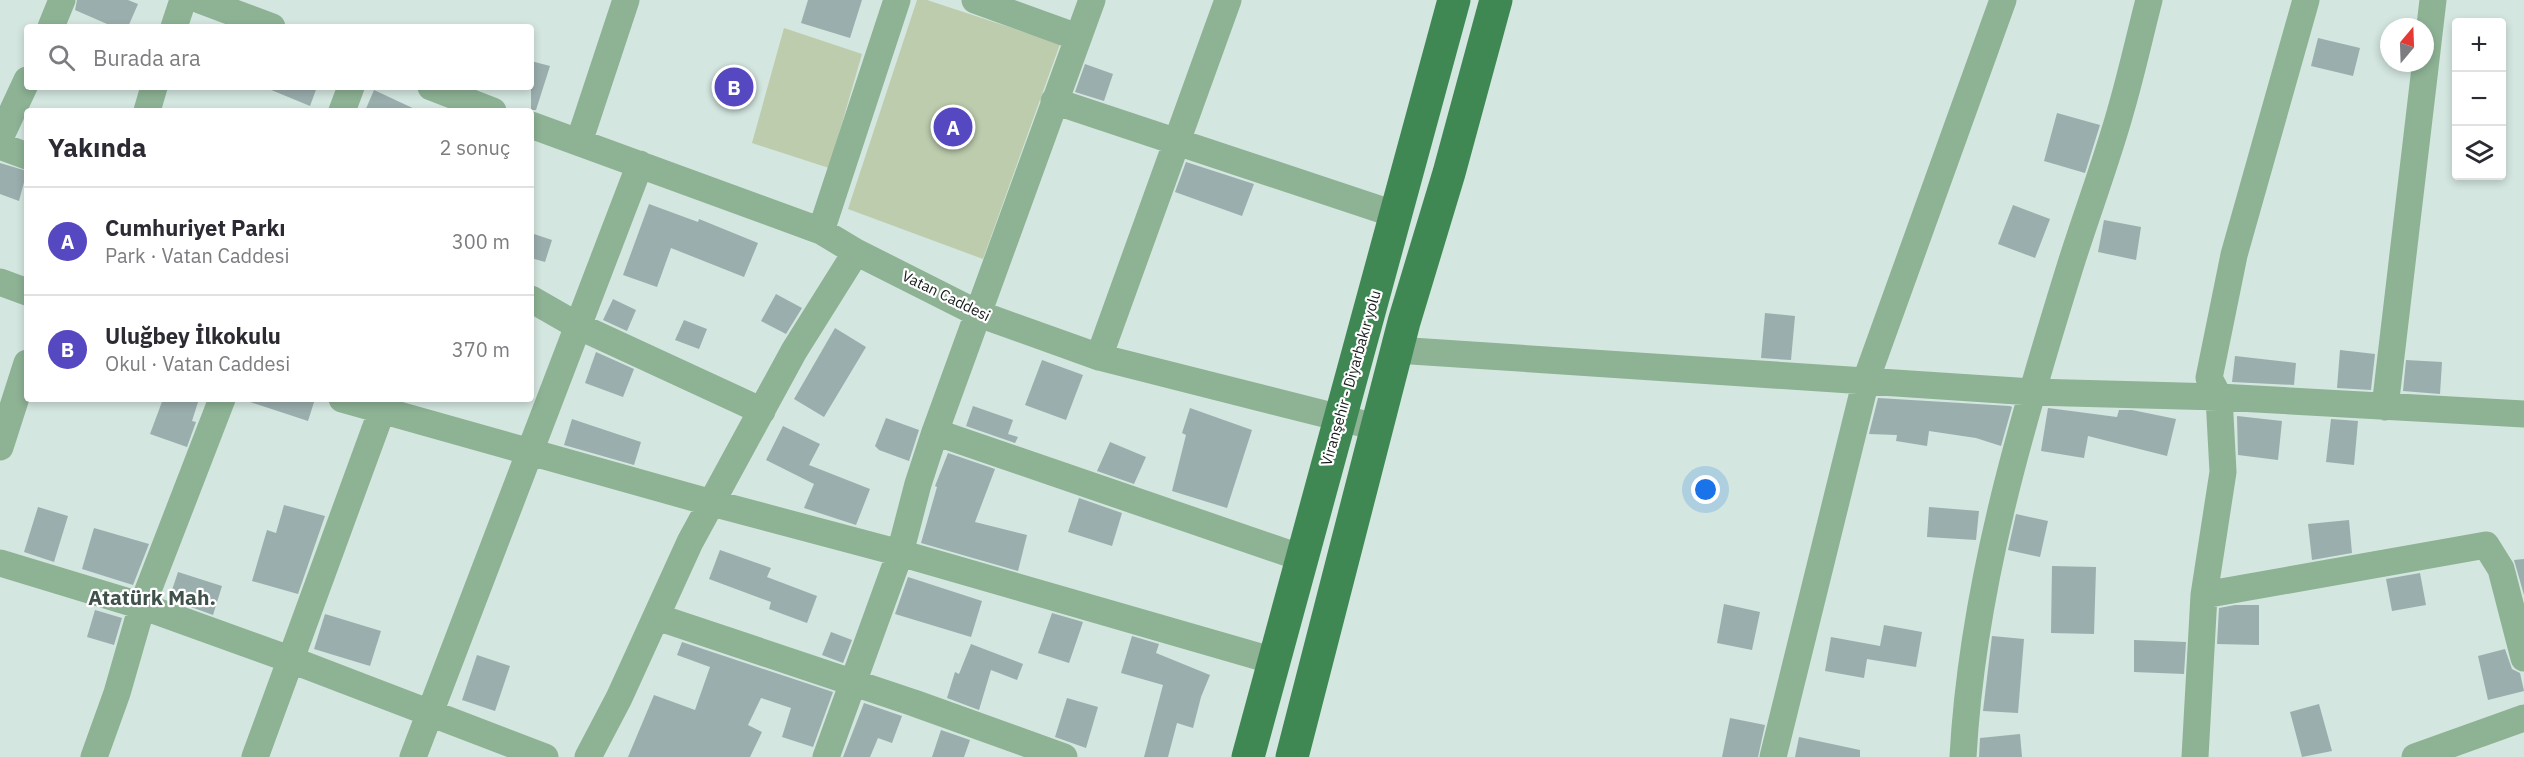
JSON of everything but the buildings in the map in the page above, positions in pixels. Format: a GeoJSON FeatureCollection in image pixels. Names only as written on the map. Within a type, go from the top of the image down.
{"type":"FeatureCollection","features":[{"type":"Feature","properties":{"kind":"main road","name":"Viranşehir - Diyarbakır yolu"},"geometry":{"type":"LineString","coordinates":[[1248,757],[1454,0]]}},
{"type":"Feature","properties":{"kind":"main road"},"geometry":{"type":"LineString","coordinates":[[1292,757],[1396,350],[1496,0]]}},
{"type":"Feature","properties":{"kind":"street"},"geometry":{"type":"LineString","coordinates":[[52,24],[62,0]]}},
{"type":"Feature","properties":{"kind":"street"},"geometry":{"type":"LineString","coordinates":[[175,24],[183,0]]}},
{"type":"Feature","properties":{"kind":"street"},"geometry":{"type":"LineString","coordinates":[[200,0],[264,24]]}},
{"type":"Feature","properties":{"kind":"street"},"geometry":{"type":"LineString","coordinates":[[579,142],[626,0]]}},
{"type":"Feature","properties":{"kind":"street"},"geometry":{"type":"LineString","coordinates":[[821,231],[897,0]]}},
{"type":"Feature","properties":{"kind":"street"},"geometry":{"type":"LineString","coordinates":[[975,0],[1077,37]]}},
{"type":"Feature","properties":{"kind":"street"},"geometry":{"type":"LineString","coordinates":[[826,757],[900,553],[918,484],[935,432],[1092,0]]}},
{"type":"Feature","properties":{"kind":"street"},"geometry":{"type":"LineString","coordinates":[[1099,357],[1228,0]]}},
{"type":"Feature","properties":{"kind":"street"},"geometry":{"type":"LineString","coordinates":[[1773,757],[1866,380],[2002,0]]}},
{"type":"Feature","properties":{"kind":"street"},"geometry":{"type":"LineString","coordinates":[[1963,757],[1965,721],[1977,629],[1992,550],[2032,392],[2122,106],[2149,0]]}},
{"type":"Feature","properties":{"kind":"street"},"geometry":{"type":"LineString","coordinates":[[2195,757],[2204,595],[2223,472],[2219,398],[2209,378],[2234,255],[2306,0]]}},
{"type":"Feature","properties":{"kind":"street"},"geometry":{"type":"LineString","coordinates":[[2385,407],[2433,0]]}},
{"type":"Feature","properties":{"kind":"street"},"geometry":{"type":"LineString","coordinates":[[0,138],[24,86]]}},
{"type":"Feature","properties":{"kind":"street"},"geometry":{"type":"LineString","coordinates":[[148,108],[153,90]]}},
{"type":"Feature","properties":{"kind":"street"},"geometry":{"type":"LineString","coordinates":[[343,108],[350,90]]}},
{"type":"Feature","properties":{"kind":"street"},"geometry":{"type":"LineString","coordinates":[[439,90],[485,108]]}},
{"type":"Feature","properties":{"kind":"street"},"geometry":{"type":"LineString","coordinates":[[1054,101],[1177,144],[1397,215]]}},
{"type":"Feature","properties":{"kind":"street","name":"Vatan Caddesi"},"geometry":{"type":"LineString","coordinates":[[534,126],[821,231],[856,252],[979,314],[1099,357],[1376,427]]}},
{"type":"Feature","properties":{"kind":"street"},"geometry":{"type":"LineString","coordinates":[[0,146],[24,155]]}},
{"type":"Feature","properties":{"kind":"street"},"geometry":{"type":"LineString","coordinates":[[413,757],[640,164]]}},
{"type":"Feature","properties":{"kind":"street"},"geometry":{"type":"LineString","coordinates":[[588,757],[657,616],[690,542],[794,351],[856,252]]}},
{"type":"Feature","properties":{"kind":"street"},"geometry":{"type":"LineString","coordinates":[[0,282],[24,291]]}},
{"type":"Feature","properties":{"kind":"street"},"geometry":{"type":"LineString","coordinates":[[534,301],[578,326],[762,411]]}},
{"type":"Feature","properties":{"kind":"street"},"geometry":{"type":"LineString","coordinates":[[1396,350],[2032,392],[2219,398],[2524,414]]}},
{"type":"Feature","properties":{"kind":"street"},"geometry":{"type":"LineString","coordinates":[[0,447],[24,372]]}},
{"type":"Feature","properties":{"kind":"street"},"geometry":{"type":"LineString","coordinates":[[94,757],[117,693],[142,606],[221,402]]}},
{"type":"Feature","properties":{"kind":"street"},"geometry":{"type":"LineString","coordinates":[[362,402],[383,405],[528,452],[900,553],[1274,661]]}},
{"type":"Feature","properties":{"kind":"street"},"geometry":{"type":"LineString","coordinates":[[255,757],[383,405]]}},
{"type":"Feature","properties":{"kind":"street"},"geometry":{"type":"LineString","coordinates":[[935,432],[1302,558]]}},
{"type":"Feature","properties":{"kind":"street"},"geometry":{"type":"LineString","coordinates":[[2204,595],[2486,545],[2501,569],[2524,658]]}},
{"type":"Feature","properties":{"kind":"street"},"geometry":{"type":"LineString","coordinates":[[0,563],[142,606],[289,659],[545,757]]}},
{"type":"Feature","properties":{"kind":"street"},"geometry":{"type":"LineString","coordinates":[[657,616],[1064,757]]}},
{"type":"Feature","properties":{"kind":"street"},"geometry":{"type":"LineString","coordinates":[[2415,757],[2524,718]]}},
{"type":"Feature","properties":{"kind":"green space"},"geometry":{"type":"Polygon","coordinates":[[[917,0],[927,0],[1060,44],[983,259],[848,209],[917,0]]]}},
{"type":"Feature","properties":{"kind":"green space"},"geometry":{"type":"Polygon","coordinates":[[[784,28],[862,54],[829,168],[752,143],[784,28]]]}},
{"type":"Feature","properties":{"kind":"place","name":"Uluğbey İlkokulu"},"geometry":{"type":"Point","coordinates":[734,87]}},
{"type":"Feature","properties":{"kind":"place","name":"Cumhuriyet Parkı"},"geometry":{"type":"Point","coordinates":[953,127]}},
{"type":"Feature","properties":{"kind":"district","name":"Atatürk Mah."},"geometry":{"type":"Point","coordinates":[152,598]}}]}
